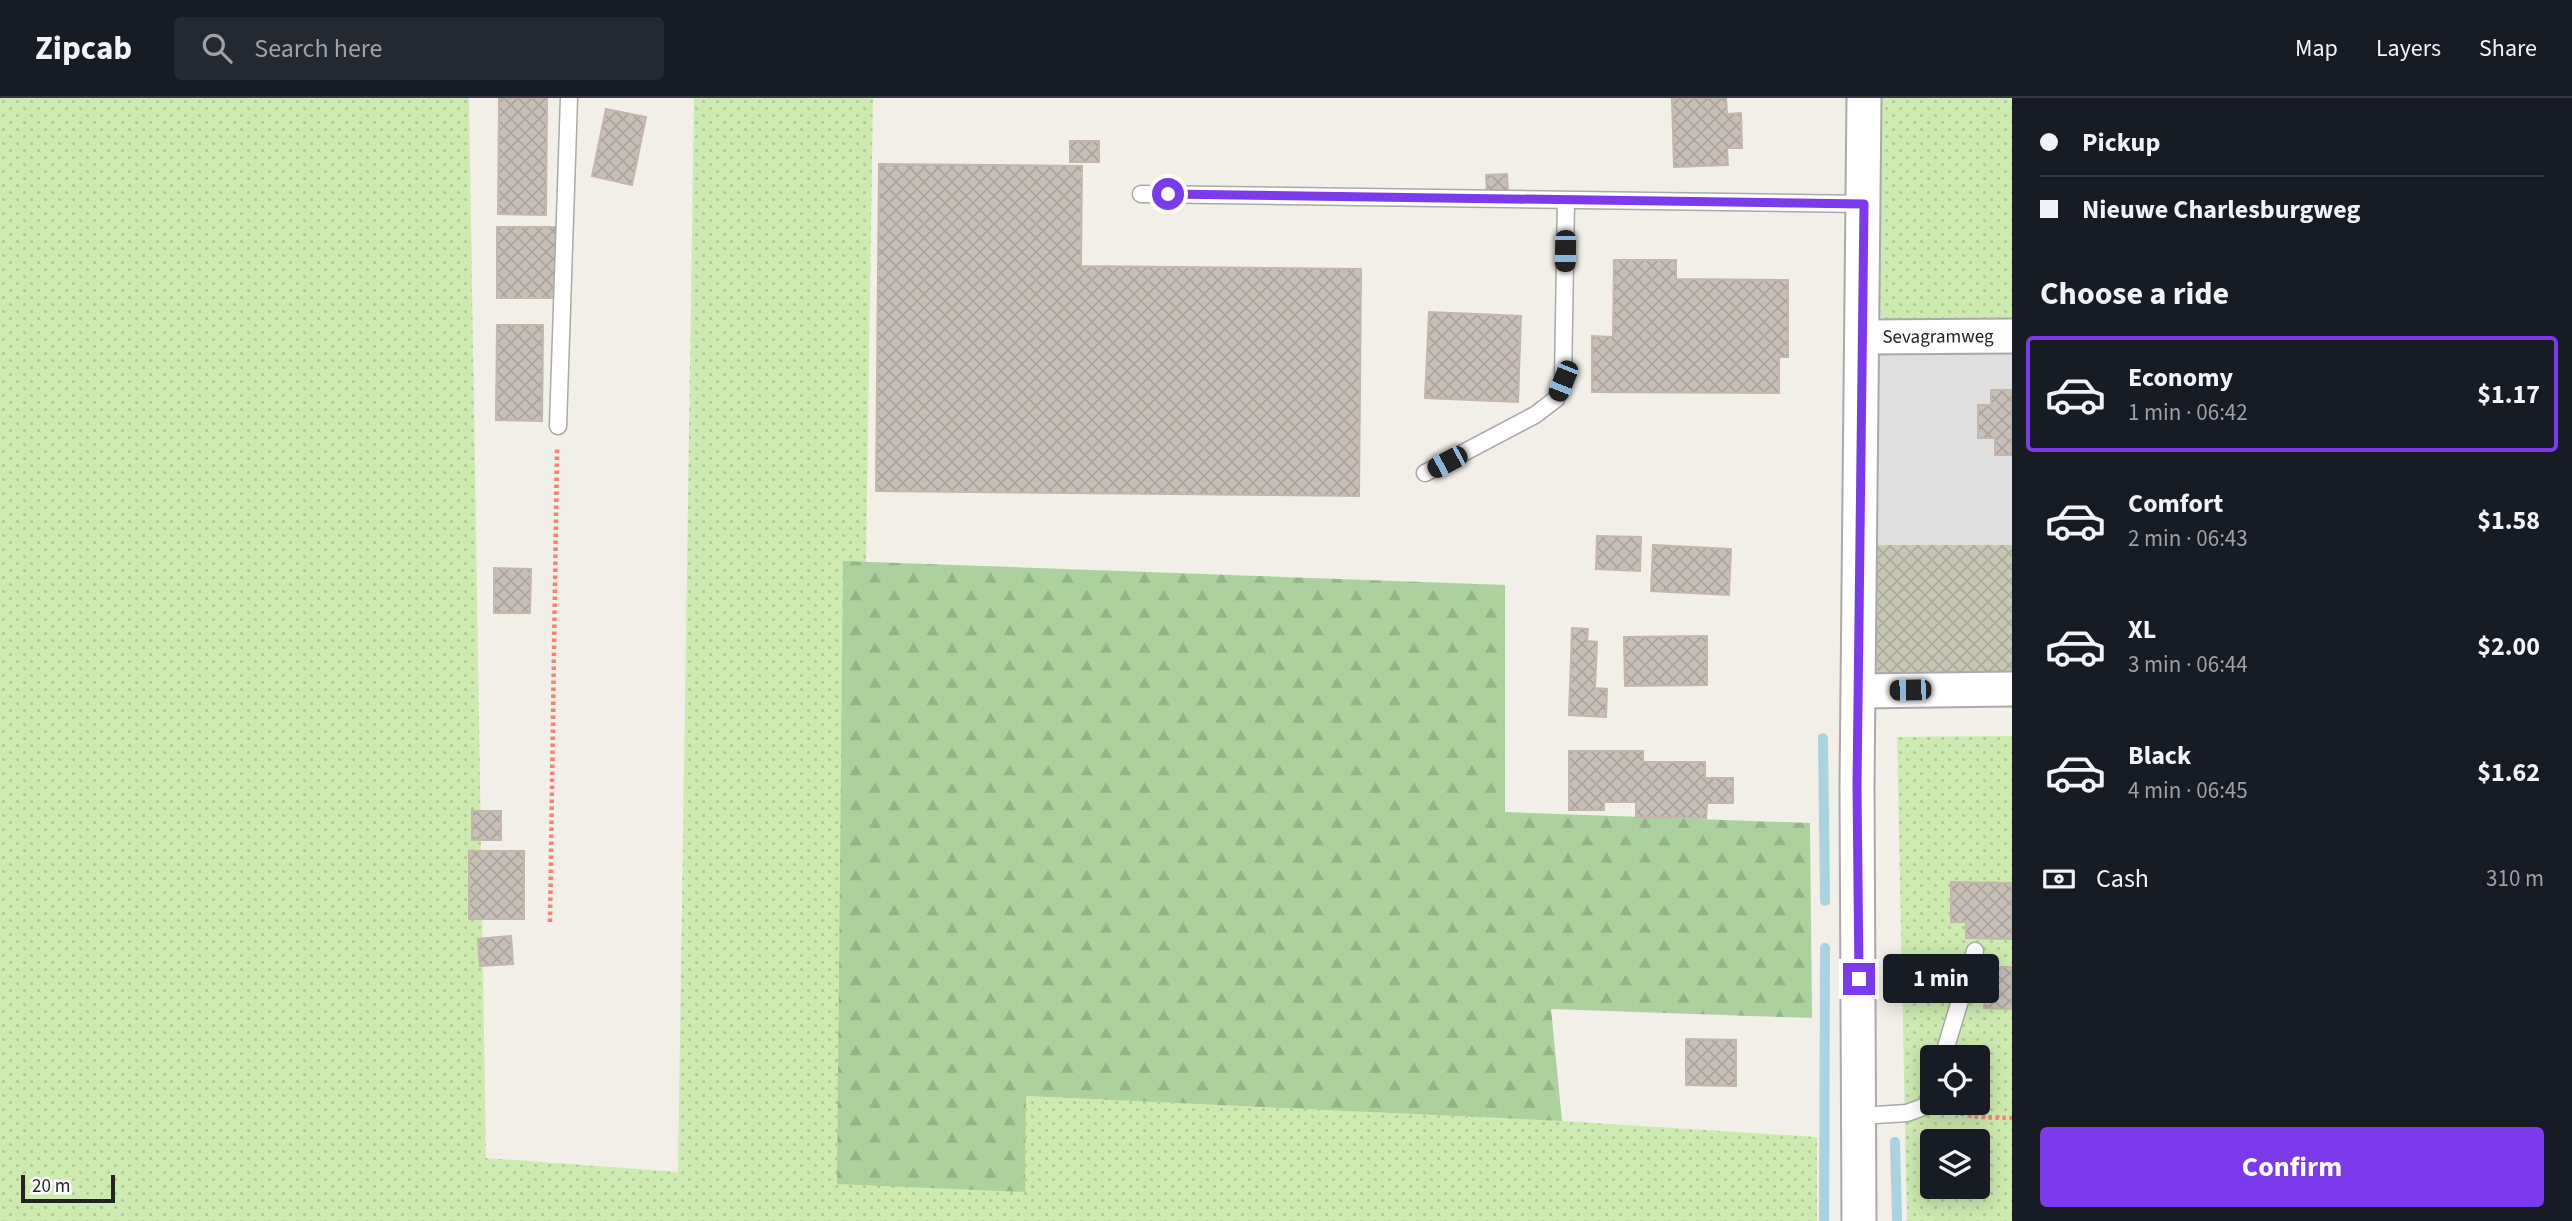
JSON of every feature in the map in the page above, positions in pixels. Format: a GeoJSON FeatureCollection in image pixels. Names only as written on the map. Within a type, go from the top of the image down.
{"type":"FeatureCollection","features":[{"type":"Feature","properties":{"kind":"street"},"geometry":{"type":"LineString","coordinates":[[1859,1221],[1859,691],[1864,98]]}},
{"type":"Feature","properties":{"kind":"street","name":"Sevagramweg"},"geometry":{"type":"LineString","coordinates":[[1864,337],[2012,336]]}},
{"type":"Feature","properties":{"kind":"street"},"geometry":{"type":"LineString","coordinates":[[1859,691],[2012,689]]}},
{"type":"Feature","properties":{"kind":"lane"},"geometry":{"type":"LineString","coordinates":[[558,426],[569,98]]}},
{"type":"Feature","properties":{"kind":"lane"},"geometry":{"type":"LineString","coordinates":[[1141,194],[1864,204]]}},
{"type":"Feature","properties":{"kind":"lane"},"geometry":{"type":"LineString","coordinates":[[1425,473],[1535,415],[1556,399],[1563,381],[1566,200]]}},
{"type":"Feature","properties":{"kind":"lane"},"geometry":{"type":"LineString","coordinates":[[1947,1045],[1975,951]]}},
{"type":"Feature","properties":{"kind":"lane"},"geometry":{"type":"LineString","coordinates":[[1860,1116],[1907,1113],[1920,1108]]}},
{"type":"Feature","properties":{"kind":"path"},"geometry":{"type":"LineString","coordinates":[[550,922],[558,426]]}},
{"type":"Feature","properties":{"kind":"path"},"geometry":{"type":"LineString","coordinates":[[1969,1115],[2012,1118]]}},
{"type":"Feature","properties":{"kind":"shaded area"},"geometry":{"type":"Polygon","coordinates":[[[1864,98],[2012,98],[2012,689],[1859,691],[1864,98]]]}},
{"type":"Feature","properties":{"kind":"shaded area"},"geometry":{"type":"Polygon","coordinates":[[[1875,545],[2012,545],[2012,679],[1882,676],[1874,667],[1875,545]]]}},
{"type":"Feature","properties":{"kind":"green space"},"geometry":{"type":"Polygon","coordinates":[[[0,98],[469,98],[486,1158],[678,1172],[694,98],[873,98],[866,562],[843,562],[1025,1192],[1026,1096],[1562,1121],[1817,1137],[1817,1221],[0,1221],[0,98]]]}},
{"type":"Feature","properties":{"kind":"green space"},"geometry":{"type":"Polygon","coordinates":[[[1879,98],[2012,98],[2012,325],[1900,325],[1884,320],[1878,306],[1879,98]]]}},
{"type":"Feature","properties":{"kind":"green space"},"geometry":{"type":"Polygon","coordinates":[[[843,561],[1505,585],[1505,812],[1810,823],[1812,1018],[1551,1009],[1562,1121],[1026,1096],[1025,1192],[837,1184],[843,561]]]}},
{"type":"Feature","properties":{"kind":"green space"},"geometry":{"type":"Polygon","coordinates":[[[2012,736],[2012,1221],[1907,1221],[1897,737],[2012,736]]]}},
{"type":"Feature","properties":{"kind":"building"},"geometry":{"type":"Polygon","coordinates":[[[499,98],[547,98],[546,215],[498,214],[499,98]]]}},
{"type":"Feature","properties":{"kind":"building"},"geometry":{"type":"Polygon","coordinates":[[[1672,98],[1726,98],[1727,114],[1741,113],[1742,148],[1727,148],[1728,165],[1674,167],[1672,98]]]}},
{"type":"Feature","properties":{"kind":"building"},"geometry":{"type":"Polygon","coordinates":[[[606,109],[646,117],[632,185],[592,176],[606,109]]]}},
{"type":"Feature","properties":{"kind":"building"},"geometry":{"type":"Polygon","coordinates":[[[1070,141],[1099,141],[1099,162],[1070,162],[1070,141]]]}},
{"type":"Feature","properties":{"kind":"building"},"geometry":{"type":"Polygon","coordinates":[[[879,164],[1082,166],[1081,266],[1361,269],[1359,496],[876,491],[879,164]]]}},
{"type":"Feature","properties":{"kind":"building"},"geometry":{"type":"Polygon","coordinates":[[[1507,174],[1508,192],[1487,193],[1486,175],[1507,174]]]}},
{"type":"Feature","properties":{"kind":"building"},"geometry":{"type":"Polygon","coordinates":[[[497,227],[560,227],[560,298],[497,298],[497,227]]]}},
{"type":"Feature","properties":{"kind":"building"},"geometry":{"type":"Polygon","coordinates":[[[1614,260],[1676,260],[1676,279],[1788,280],[1788,357],[1779,357],[1779,393],[1592,392],[1592,336],[1613,337],[1614,260]]]}},
{"type":"Feature","properties":{"kind":"building"},"geometry":{"type":"Polygon","coordinates":[[[1429,312],[1521,316],[1518,402],[1425,398],[1429,312]]]}},
{"type":"Feature","properties":{"kind":"building"},"geometry":{"type":"Polygon","coordinates":[[[497,325],[543,325],[542,421],[496,420],[497,325]]]}},
{"type":"Feature","properties":{"kind":"building"},"geometry":{"type":"Polygon","coordinates":[[[1991,390],[2012,390],[2012,455],[1995,455],[1995,438],[1978,438],[1978,405],[1991,405],[1991,390]]]}},
{"type":"Feature","properties":{"kind":"building"},"geometry":{"type":"Polygon","coordinates":[[[1597,536],[1641,537],[1640,571],[1596,569],[1597,536]]]}},
{"type":"Feature","properties":{"kind":"building"},"geometry":{"type":"Polygon","coordinates":[[[1653,545],[1731,549],[1729,595],[1651,591],[1653,545]]]}},
{"type":"Feature","properties":{"kind":"building"},"geometry":{"type":"Polygon","coordinates":[[[494,568],[531,569],[530,613],[494,613],[494,568]]]}},
{"type":"Feature","properties":{"kind":"building"},"geometry":{"type":"Polygon","coordinates":[[[1572,628],[1588,629],[1587,641],[1597,642],[1595,688],[1607,689],[1606,717],[1569,715],[1572,628]]]}},
{"type":"Feature","properties":{"kind":"building"},"geometry":{"type":"Polygon","coordinates":[[[1707,636],[1707,685],[1625,686],[1624,637],[1707,636]]]}},
{"type":"Feature","properties":{"kind":"building"},"geometry":{"type":"Polygon","coordinates":[[[1569,751],[1643,751],[1643,762],[1705,762],[1705,778],[1733,778],[1733,803],[1707,803],[1706,818],[1636,817],[1636,802],[1604,802],[1604,810],[1569,810],[1569,751]]]}},
{"type":"Feature","properties":{"kind":"building"},"geometry":{"type":"Polygon","coordinates":[[[472,811],[501,811],[501,840],[472,840],[472,811]]]}},
{"type":"Feature","properties":{"kind":"building"},"geometry":{"type":"Polygon","coordinates":[[[469,851],[524,851],[524,919],[469,919],[469,851]]]}},
{"type":"Feature","properties":{"kind":"building"},"geometry":{"type":"Polygon","coordinates":[[[1951,882],[2012,883],[2012,939],[1966,938],[1966,922],[1951,922],[1951,882]]]}},
{"type":"Feature","properties":{"kind":"building"},"geometry":{"type":"Polygon","coordinates":[[[511,936],[513,964],[480,966],[478,939],[511,936]]]}},
{"type":"Feature","properties":{"kind":"building"},"geometry":{"type":"Polygon","coordinates":[[[1985,967],[2012,967],[2012,1009],[1984,1008],[1985,967]]]}},
{"type":"Feature","properties":{"kind":"building"},"geometry":{"type":"Polygon","coordinates":[[[1686,1039],[1736,1040],[1736,1086],[1686,1085],[1686,1039]]]}},
{"type":"Feature","properties":{"kind":"waterway"},"geometry":{"type":"LineString","coordinates":[[1823,738],[1825,901]]}},
{"type":"Feature","properties":{"kind":"waterway"},"geometry":{"type":"LineString","coordinates":[[1824,1221],[1825,948]]}},
{"type":"Feature","properties":{"kind":"waterway"},"geometry":{"type":"LineString","coordinates":[[1895,1142],[1897,1221]]}},
{"type":"Feature","properties":{"kind":"route"},"geometry":{"type":"LineString","coordinates":[[1168,194],[1864,204],[1857,786],[1859,979]]}}]}
